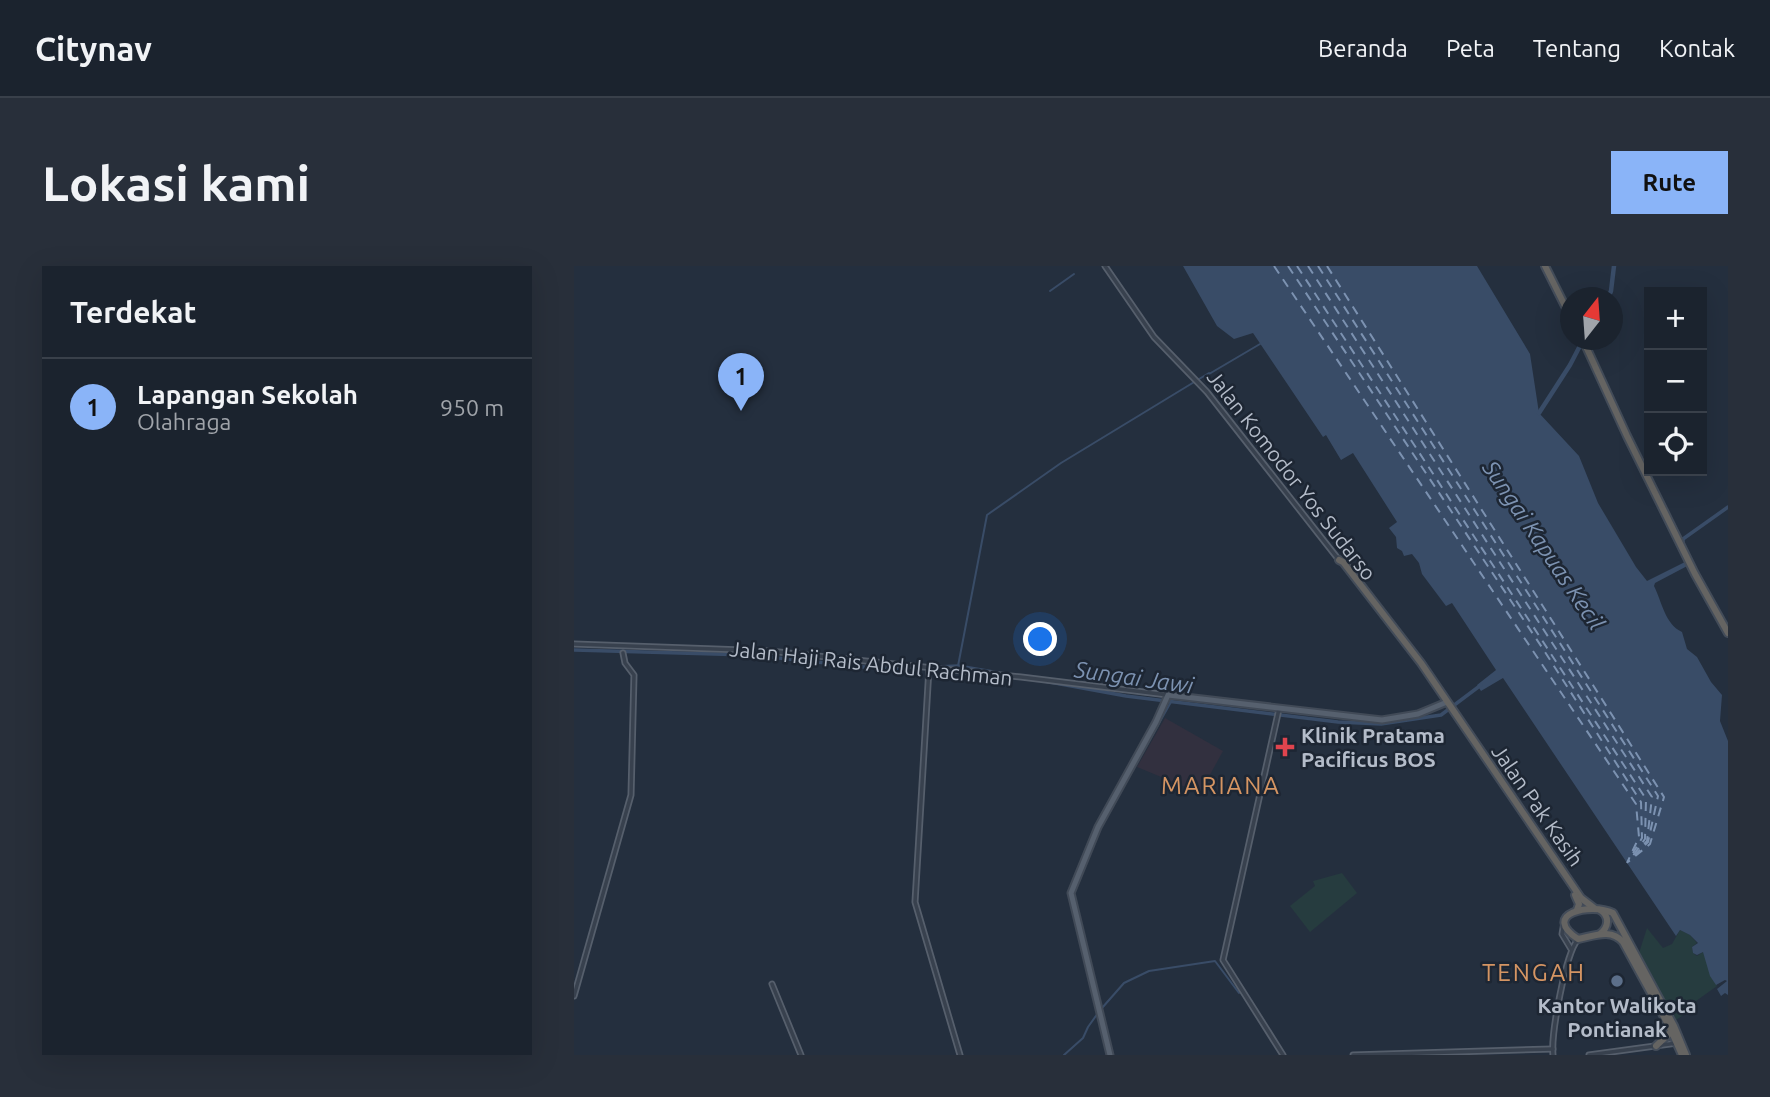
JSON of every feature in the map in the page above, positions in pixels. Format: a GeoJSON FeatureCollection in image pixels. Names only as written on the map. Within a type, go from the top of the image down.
{"type":"FeatureCollection","features":[{"type":"Feature","properties":{"kind":"highway"},"geometry":{"type":"LineString","coordinates":[[1545,266],[1560,296]]}},
{"type":"Feature","properties":{"kind":"highway"},"geometry":{"type":"LineString","coordinates":[[1587,350],[1689,562],[1728,633]]}},
{"type":"Feature","properties":{"kind":"highway"},"geometry":{"type":"LineString","coordinates":[[1339,560],[1398,633],[1451,710]]}},
{"type":"Feature","properties":{"kind":"highway","name":"Jalan Komodor Yos Sudarso"},"geometry":{"type":"LineString","coordinates":[[1339,560],[1345,572],[1396,634],[1451,710]]}},
{"type":"Feature","properties":{"kind":"highway","name":"Jalan Pak Kasih"},"geometry":{"type":"LineString","coordinates":[[1451,710],[1573,891],[1578,901],[1577,910]]}},
{"type":"Feature","properties":{"kind":"highway","name":"Jalan Pak Kasih"},"geometry":{"type":"LineString","coordinates":[[1475,748],[1581,898],[1596,908],[1614,913],[1621,935],[1684,1055]]}},
{"type":"Feature","properties":{"kind":"highway"},"geometry":{"type":"LineString","coordinates":[[1600,934],[1606,928],[1607,920],[1604,912],[1596,908],[1577,910],[1569,914],[1564,921],[1568,932],[1578,939],[1610,933],[1621,935]]}},
{"type":"Feature","properties":{"kind":"highway"},"geometry":{"type":"LineString","coordinates":[[1656,1046],[1671,1027]]}},
{"type":"Feature","properties":{"kind":"main road"},"geometry":{"type":"LineString","coordinates":[[1110,1055],[1071,892],[1098,827],[1166,699],[1382,720],[1451,710]]}},
{"type":"Feature","properties":{"kind":"street","name":"Jalan Komodor Yos Sudarso"},"geometry":{"type":"LineString","coordinates":[[1105,266],[1154,337],[1207,392],[1339,560]]}},
{"type":"Feature","properties":{"kind":"street","name":"Jalan Haji Rais Abdul Rachman"},"geometry":{"type":"LineString","coordinates":[[574,644],[739,649],[945,670],[1166,699]]}},
{"type":"Feature","properties":{"kind":"street"},"geometry":{"type":"LineString","coordinates":[[574,996],[631,795],[634,675],[624,661],[623,653]]}},
{"type":"Feature","properties":{"kind":"street"},"geometry":{"type":"LineString","coordinates":[[929,669],[916,907],[960,1055]]}},
{"type":"Feature","properties":{"kind":"street"},"geometry":{"type":"LineString","coordinates":[[1279,711],[1223,960],[1283,1054]]}},
{"type":"Feature","properties":{"kind":"street"},"geometry":{"type":"LineString","coordinates":[[1564,921],[1562,932],[1571,949]]}},
{"type":"Feature","properties":{"kind":"street"},"geometry":{"type":"LineString","coordinates":[[1553,1055],[1571,949],[1578,939]]}},
{"type":"Feature","properties":{"kind":"street"},"geometry":{"type":"LineString","coordinates":[[772,984],[801,1055]]}},
{"type":"Feature","properties":{"kind":"street"},"geometry":{"type":"LineString","coordinates":[[1588,1055],[1678,1042]]}},
{"type":"Feature","properties":{"kind":"street"},"geometry":{"type":"LineString","coordinates":[[1353,1055],[1553,1049],[1560,1055]]}},
{"type":"Feature","properties":{"kind":"shaded area"},"geometry":{"type":"Polygon","coordinates":[[[1165,718],[1223,751],[1200,793],[1137,767],[1165,718]]]}},
{"type":"Feature","properties":{"kind":"green space"},"geometry":{"type":"Polygon","coordinates":[[[1342,873],[1357,893],[1310,932],[1290,906],[1315,886],[1313,881],[1342,873]]]}},
{"type":"Feature","properties":{"kind":"green space"},"geometry":{"type":"Polygon","coordinates":[[[1647,928],[1663,948],[1672,944],[1680,930],[1690,935],[1697,943],[1692,947],[1693,953],[1697,956],[1703,952],[1717,986],[1696,1001],[1698,1005],[1676,1020],[1639,953],[1647,928]]]}},
{"type":"Feature","properties":{"kind":"water","name":"Sungai Kapuas Kecil"},"geometry":{"type":"Polygon","coordinates":[[[1183,266],[1477,266],[1530,354],[1539,413],[1579,456],[1598,503],[1636,567],[1647,581],[1685,562],[1691,564],[1654,586],[1668,618],[1682,632],[1687,649],[1697,657],[1722,695],[1720,721],[1728,741],[1728,995],[1725,993],[1721,996],[1717,989],[1727,981],[1716,985],[1710,976],[1703,952],[1697,955],[1693,953],[1692,947],[1698,943],[1680,930],[1676,936],[1503,678],[1481,691],[1477,685],[1496,670],[1452,603],[1446,606],[1422,574],[1419,563],[1412,554],[1404,556],[1397,548],[1396,537],[1389,528],[1397,522],[1353,453],[1341,460],[1253,333],[1234,339],[1217,326],[1183,266]]]}},
{"type":"Feature","properties":{"kind":"waterway"},"geometry":{"type":"LineString","coordinates":[[1611,287],[1614,266]]}},
{"type":"Feature","properties":{"kind":"waterway"},"geometry":{"type":"LineString","coordinates":[[1050,291],[1074,274]]}},
{"type":"Feature","properties":{"kind":"waterway"},"geometry":{"type":"LineString","coordinates":[[1209,374],[1260,344]]}},
{"type":"Feature","properties":{"kind":"waterway"},"geometry":{"type":"LineString","coordinates":[[1539,413],[1578,350]]}},
{"type":"Feature","properties":{"kind":"waterway"},"geometry":{"type":"LineString","coordinates":[[958,666],[987,515],[1061,463],[1209,373]]}},
{"type":"Feature","properties":{"kind":"waterway"},"geometry":{"type":"LineString","coordinates":[[1683,544],[1683,539],[1728,507]]}},
{"type":"Feature","properties":{"kind":"waterway","name":"Sungai Jawi"},"geometry":{"type":"LineString","coordinates":[[574,650],[749,655],[883,669],[915,667]]}},
{"type":"Feature","properties":{"kind":"waterway","name":"Sungai Jawi"},"geometry":{"type":"LineString","coordinates":[[937,667],[958,666],[999,673]]}},
{"type":"Feature","properties":{"kind":"waterway","name":"Sungai Jawi"},"geometry":{"type":"LineString","coordinates":[[1044,681],[1126,696],[1338,722],[1381,724],[1441,715],[1481,685]]}},
{"type":"Feature","properties":{"kind":"waterway"},"geometry":{"type":"LineString","coordinates":[[1136,764],[1171,702]]}},
{"type":"Feature","properties":{"kind":"waterway"},"geometry":{"type":"LineString","coordinates":[[1102,1008],[1124,983],[1149,971],[1215,961],[1239,993]]}},
{"type":"Feature","properties":{"kind":"waterway"},"geometry":{"type":"LineString","coordinates":[[1064,1055],[1083,1038],[1098,1013]]}},
{"type":"Feature","properties":{"kind":"ferry route"},"geometry":{"type":"LineString","coordinates":[[1274,266],[1636,804],[1639,837],[1627,863]]}},
{"type":"Feature","properties":{"kind":"ferry route"},"geometry":{"type":"LineString","coordinates":[[1288,266],[1545,652],[1641,802],[1642,838],[1633,853]]}},
{"type":"Feature","properties":{"kind":"ferry route"},"geometry":{"type":"LineString","coordinates":[[1297,266],[1646,799],[1645,839],[1630,860]]}},
{"type":"Feature","properties":{"kind":"ferry route"},"geometry":{"type":"LineString","coordinates":[[1308,266],[1652,797],[1647,841],[1639,849]]}},
{"type":"Feature","properties":{"kind":"ferry route"},"geometry":{"type":"LineString","coordinates":[[1318,266],[1658,796],[1648,842],[1635,855]]}},
{"type":"Feature","properties":{"kind":"ferry route"},"geometry":{"type":"LineString","coordinates":[[1327,266],[1664,797],[1650,844],[1628,862]]}},
{"type":"Feature","properties":{"kind":"place","name":"Lapangan Sekolah"},"geometry":{"type":"Point","coordinates":[741,411]}},
{"type":"Feature","properties":{"kind":"place","name":"Klinik Pratama Pacificus BOS"},"geometry":{"type":"Point","coordinates":[1285,747]}},
{"type":"Feature","properties":{"kind":"place","name":"Kantor Walikota Pontianak"},"geometry":{"type":"Point","coordinates":[1617,981]}},
{"type":"Feature","properties":{"kind":"district","name":"MARIANA"},"geometry":{"type":"Point","coordinates":[1221,785]}},
{"type":"Feature","properties":{"kind":"district","name":"TENGAH"},"geometry":{"type":"Point","coordinates":[1534,972]}}]}
